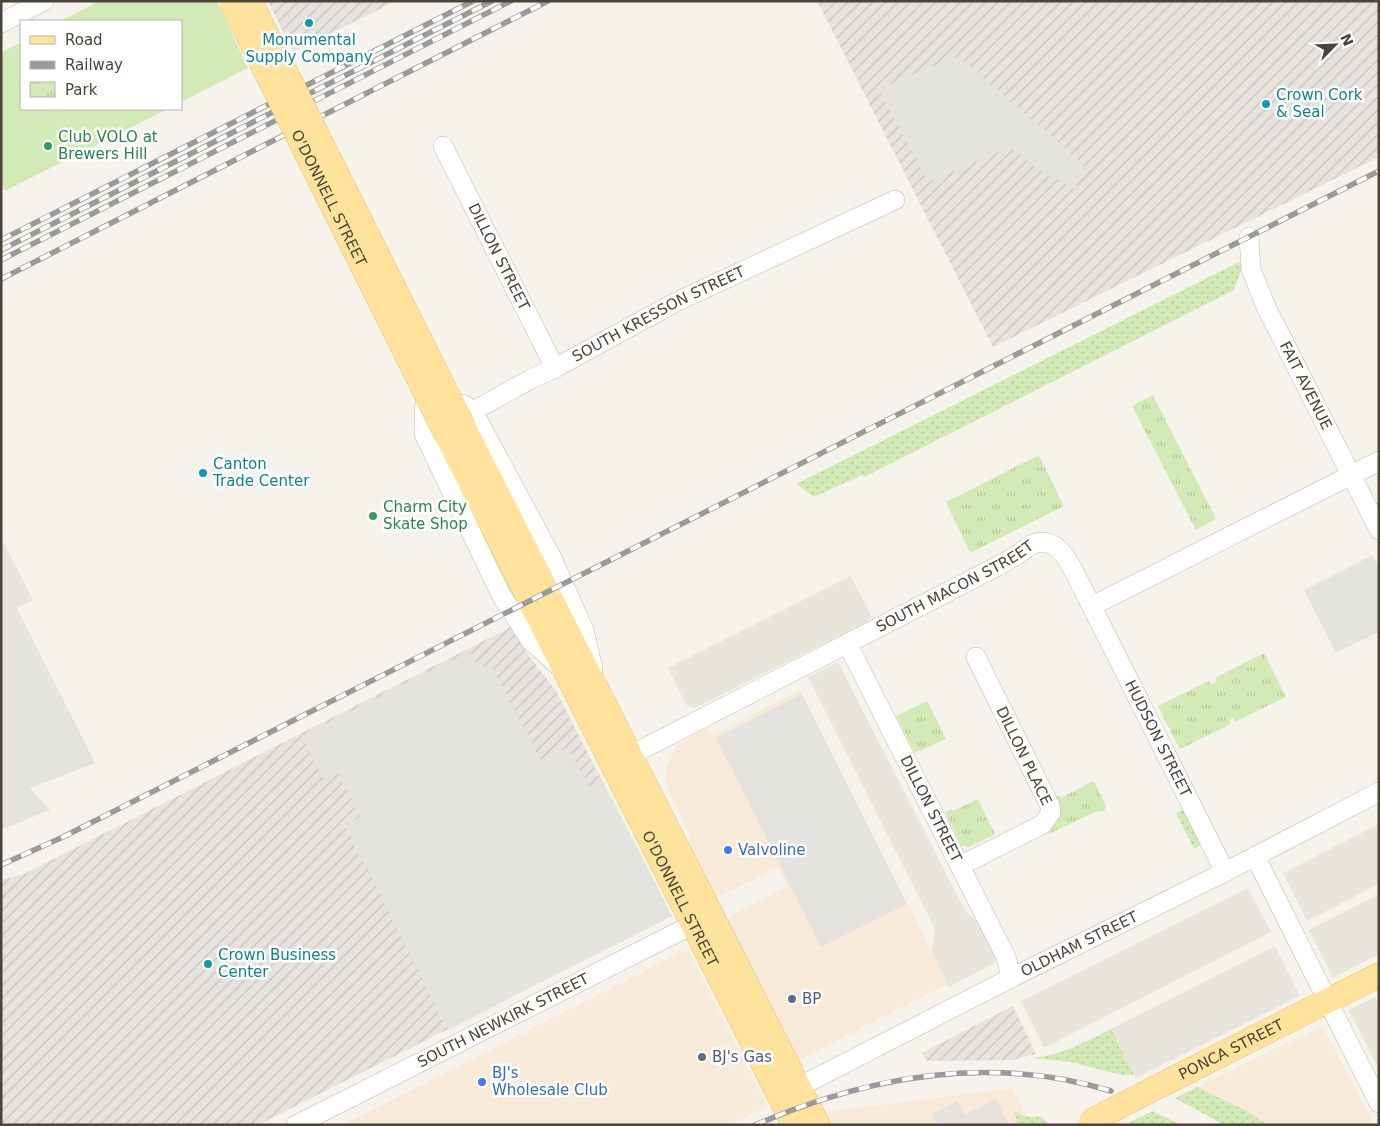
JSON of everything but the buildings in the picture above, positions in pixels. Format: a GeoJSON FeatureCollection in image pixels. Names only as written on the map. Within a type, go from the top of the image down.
{"type":"FeatureCollection","features":[{"type":"Feature","properties":{"kind":"main road","name":"O'DONNELL STREET"},"geometry":{"type":"LineString","coordinates":[[231,1],[452,427],[597,690],[621,759]]}},
{"type":"Feature","properties":{"kind":"main road","name":"O'DONNELL STREET"},"geometry":{"type":"LineString","coordinates":[[248,1],[452,427],[566,672],[621,759],[790,1091],[818,1125]]}},
{"type":"Feature","properties":{"kind":"main road","name":"PONCA STREET"},"geometry":{"type":"LineString","coordinates":[[1087,1123],[1379,975]]}},
{"type":"Feature","properties":{"kind":"main road","name":"O'DONNELL STREET"},"geometry":{"type":"LineString","coordinates":[[790,1091],[794,1125]]}},
{"type":"Feature","properties":{"kind":"street"},"geometry":{"type":"LineString","coordinates":[[1,23],[44,1]]}},
{"type":"Feature","properties":{"kind":"street","name":"O'DONNELL STREET"},"geometry":{"type":"LineString","coordinates":[[248,1],[425,370],[429,388],[424,411],[452,427]]}},
{"type":"Feature","properties":{"kind":"street","name":"DILLON STREET"},"geometry":{"type":"LineString","coordinates":[[443,146],[555,368]]}},
{"type":"Feature","properties":{"kind":"street","name":"SOUTH KRESSON STREET"},"geometry":{"type":"LineString","coordinates":[[452,427],[531,379],[555,368],[676,302],[895,200]]}},
{"type":"Feature","properties":{"kind":"street","name":"FAIT AVENUE"},"geometry":{"type":"LineString","coordinates":[[1249,237],[1251,268],[1266,307],[1379,530]]}},
{"type":"Feature","properties":{"kind":"street","name":"O'DONNELL STREET"},"geometry":{"type":"LineString","coordinates":[[425,370],[438,385],[452,427]]}},
{"type":"Feature","properties":{"kind":"street"},"geometry":{"type":"LineString","coordinates":[[1092,606],[1379,461]]}},
{"type":"Feature","properties":{"kind":"street","name":"SOUTH MACON STREET"},"geometry":{"type":"LineString","coordinates":[[621,759],[996,567],[1030,546],[1042,543],[1057,547],[1064,554],[1092,606]]}},
{"type":"Feature","properties":{"kind":"street","name":"HUDSON STREET"},"geometry":{"type":"LineString","coordinates":[[1092,606],[1225,872]]}},
{"type":"Feature","properties":{"kind":"street","name":"DILLON STREET"},"geometry":{"type":"LineString","coordinates":[[847,643],[1006,958],[1011,978]]}},
{"type":"Feature","properties":{"kind":"street","name":"DILLON PLACE"},"geometry":{"type":"LineString","coordinates":[[960,866],[1043,824],[1051,812],[1050,806],[976,657]]}},
{"type":"Feature","properties":{"kind":"street","name":"OLDHAM STREET"},"geometry":{"type":"LineString","coordinates":[[790,1091],[1011,978],[1225,872],[1379,792]]}},
{"type":"Feature","properties":{"kind":"street"},"geometry":{"type":"LineString","coordinates":[[1255,856],[1379,1102]]}},
{"type":"Feature","properties":{"kind":"street","name":"SOUTH NEWKIRK STREET"},"geometry":{"type":"LineString","coordinates":[[296,1125],[702,919]]}},
{"type":"Feature","properties":{"kind":"shaded area","name":"Monumental Supply Company"},"geometry":{"type":"Polygon","coordinates":[[[268,1],[396,1],[293,52],[268,1]]]}},
{"type":"Feature","properties":{"kind":"shaded area"},"geometry":{"type":"Polygon","coordinates":[[[817,1],[1379,1],[1379,157],[993,347],[817,1]]]}},
{"type":"Feature","properties":{"kind":"shaded area"},"geometry":{"type":"Polygon","coordinates":[[[958,56],[1090,170],[1072,178],[1079,191],[1045,174],[1010,147],[928,182],[879,89],[958,56]]]}},
{"type":"Feature","properties":{"kind":"shaded area"},"geometry":{"type":"Polygon","coordinates":[[[1,538],[33,600],[17,608],[95,763],[30,788],[50,810],[1,830],[1,538]]]}},
{"type":"Feature","properties":{"kind":"shaded area"},"geometry":{"type":"Polygon","coordinates":[[[1373,555],[1379,566],[1379,632],[1336,653],[1304,590],[1373,555]]]}},
{"type":"Feature","properties":{"kind":"shaded area"},"geometry":{"type":"Polygon","coordinates":[[[851,576],[872,617],[867,622],[695,708],[686,705],[668,668],[851,576]]]}},
{"type":"Feature","properties":{"kind":"shaded area"},"geometry":{"type":"Polygon","coordinates":[[[513,626],[525,651],[556,691],[672,916],[258,1125],[1,1125],[1,880],[24,874],[513,626]]]}},
{"type":"Feature","properties":{"kind":"shaded area"},"geometry":{"type":"Polygon","coordinates":[[[470,651],[477,665],[493,669],[541,761],[567,747],[591,789],[603,784],[671,916],[448,1030],[345,825],[360,817],[338,772],[324,779],[302,736],[470,651]]]}},
{"type":"Feature","properties":{"kind":"shaded area"},"geometry":{"type":"Polygon","coordinates":[[[838,662],[966,912],[978,922],[997,959],[993,964],[949,987],[932,951],[935,929],[808,677],[838,662]]]}},
{"type":"Feature","properties":{"kind":"shaded area"},"geometry":{"type":"Polygon","coordinates":[[[800,690],[948,984],[796,1061],[727,920],[731,916],[788,886],[779,868],[715,898],[692,855],[690,835],[667,787],[666,767],[677,745],[708,728],[712,735],[800,690]]]}},
{"type":"Feature","properties":{"kind":"shaded area"},"geometry":{"type":"Polygon","coordinates":[[[802,694],[907,904],[821,947],[716,738],[802,694]]]}},
{"type":"Feature","properties":{"kind":"shaded area"},"geometry":{"type":"Polygon","coordinates":[[[1379,824],[1379,884],[1307,921],[1283,873],[1379,824]]]}},
{"type":"Feature","properties":{"kind":"shaded area"},"geometry":{"type":"Polygon","coordinates":[[[1248,888],[1271,932],[1044,1048],[1021,1001],[1248,888]]]}},
{"type":"Feature","properties":{"kind":"shaded area"},"geometry":{"type":"Polygon","coordinates":[[[1379,894],[1379,954],[1333,978],[1309,930],[1379,894]]]}},
{"type":"Feature","properties":{"kind":"shaded area"},"geometry":{"type":"Polygon","coordinates":[[[1275,946],[1300,996],[1136,1078],[1111,1029],[1275,946]]]}},
{"type":"Feature","properties":{"kind":"shaded area"},"geometry":{"type":"Polygon","coordinates":[[[684,951],[690,953],[767,1106],[729,1125],[343,1125],[684,951]]]}},
{"type":"Feature","properties":{"kind":"shaded area"},"geometry":{"type":"Polygon","coordinates":[[[1375,997],[1379,1004],[1379,1070],[1349,1010],[1375,997]]]}},
{"type":"Feature","properties":{"kind":"shaded area"},"geometry":{"type":"Polygon","coordinates":[[[1013,1006],[1036,1054],[1013,1060],[927,1061],[922,1053],[1013,1006]]]}},
{"type":"Feature","properties":{"kind":"shaded area"},"geometry":{"type":"Polygon","coordinates":[[[1322,1026],[1375,1125],[1267,1125],[1232,1103],[1197,1087],[1322,1026]]]}},
{"type":"Feature","properties":{"kind":"shaded area"},"geometry":{"type":"Polygon","coordinates":[[[1013,1088],[1030,1125],[826,1125],[819,1113],[1013,1088]]]}},
{"type":"Feature","properties":{"kind":"shaded area"},"geometry":{"type":"Polygon","coordinates":[[[996,1099],[1009,1125],[938,1125],[932,1114],[957,1101],[964,1115],[996,1099]]]}},
{"type":"Feature","properties":{"kind":"green space","name":"Club VOLO at Brewers Hill"},"geometry":{"type":"Polygon","coordinates":[[[99,1],[217,1],[248,68],[182,101],[182,20],[63,20],[99,1]]]}},
{"type":"Feature","properties":{"kind":"green space","name":"Club VOLO at Brewers Hill"},"geometry":{"type":"Polygon","coordinates":[[[20,43],[20,110],[166,110],[5,191],[1,183],[1,53],[20,43]]]}},
{"type":"Feature","properties":{"kind":"green space"},"geometry":{"type":"Polygon","coordinates":[[[1241,261],[1242,268],[1234,290],[864,477],[862,475],[814,497],[796,484],[1241,261]]]}},
{"type":"Feature","properties":{"kind":"green space"},"geometry":{"type":"Polygon","coordinates":[[[1153,395],[1216,519],[1196,530],[1132,406],[1153,395]]]}},
{"type":"Feature","properties":{"kind":"green space"},"geometry":{"type":"Polygon","coordinates":[[[1039,455],[1064,506],[970,553],[946,502],[1039,455]]]}},
{"type":"Feature","properties":{"kind":"green space"},"geometry":{"type":"Polygon","coordinates":[[[1264,653],[1286,697],[1235,722],[1233,718],[1229,720],[1231,724],[1180,749],[1170,731],[1171,728],[1168,727],[1158,706],[1209,681],[1211,685],[1217,682],[1215,678],[1264,653]]]}},
{"type":"Feature","properties":{"kind":"green space"},"geometry":{"type":"Polygon","coordinates":[[[927,701],[946,739],[914,752],[896,716],[927,701]]]}},
{"type":"Feature","properties":{"kind":"green space"},"geometry":{"type":"Polygon","coordinates":[[[1094,781],[1106,806],[1104,811],[1095,812],[1049,834],[1054,800],[1057,795],[1062,797],[1094,781]]]}},
{"type":"Feature","properties":{"kind":"green space"},"geometry":{"type":"Polygon","coordinates":[[[978,799],[995,834],[969,847],[961,845],[945,812],[951,809],[953,811],[978,799]]]}},
{"type":"Feature","properties":{"kind":"green space"},"geometry":{"type":"Polygon","coordinates":[[[1181,810],[1184,811],[1201,845],[1194,849],[1176,813],[1181,810]]]}},
{"type":"Feature","properties":{"kind":"green space"},"geometry":{"type":"Polygon","coordinates":[[[1111,1029],[1134,1075],[1122,1075],[1070,1062],[1033,1058],[1063,1051],[1111,1029]]]}},
{"type":"Feature","properties":{"kind":"green space"},"geometry":{"type":"Polygon","coordinates":[[[1197,1087],[1247,1111],[1268,1125],[1224,1125],[1175,1098],[1197,1087]]]}},
{"type":"Feature","properties":{"kind":"green space"},"geometry":{"type":"Polygon","coordinates":[[[1013,1111],[1029,1117],[1040,1117],[1048,1124],[1009,1125],[1018,1121],[1013,1111]]]}},
{"type":"Feature","properties":{"kind":"green space"},"geometry":{"type":"Polygon","coordinates":[[[1152,1111],[1182,1125],[1124,1125],[1152,1111]]]}},
{"type":"Feature","properties":{"kind":"railway"},"geometry":{"type":"LineString","coordinates":[[1,240],[473,1]]}},
{"type":"Feature","properties":{"kind":"railway"},"geometry":{"type":"LineString","coordinates":[[1,250],[492,1]]}},
{"type":"Feature","properties":{"kind":"railway"},"geometry":{"type":"LineString","coordinates":[[1,260],[511,1]]}},
{"type":"Feature","properties":{"kind":"railway"},"geometry":{"type":"LineString","coordinates":[[1,279],[548,1]]}},
{"type":"Feature","properties":{"kind":"railway"},"geometry":{"type":"LineString","coordinates":[[1,865],[63,837],[1379,171]]}},
{"type":"Feature","properties":{"kind":"railway"},"geometry":{"type":"LineString","coordinates":[[755,1125],[841,1094],[885,1083],[930,1076],[975,1073],[1020,1074],[1066,1080],[1111,1091]]}},
{"type":"Feature","properties":{"kind":"place","name":"Monumental Supply Company"},"geometry":{"type":"Point","coordinates":[309,23]}},
{"type":"Feature","properties":{"kind":"place","name":"Crown Cork & Seal"},"geometry":{"type":"Point","coordinates":[1266,104]}},
{"type":"Feature","properties":{"kind":"place","name":"Club VOLO at Brewers Hill"},"geometry":{"type":"Point","coordinates":[48,146]}},
{"type":"Feature","properties":{"kind":"place","name":"Canton Trade Center"},"geometry":{"type":"Point","coordinates":[203,473]}},
{"type":"Feature","properties":{"kind":"place","name":"Charm City Skate Shop"},"geometry":{"type":"Point","coordinates":[373,516]}},
{"type":"Feature","properties":{"kind":"place","name":"Valvoline"},"geometry":{"type":"Point","coordinates":[728,850]}},
{"type":"Feature","properties":{"kind":"place","name":"Crown Business Center"},"geometry":{"type":"Point","coordinates":[208,964]}},
{"type":"Feature","properties":{"kind":"place","name":"BP"},"geometry":{"type":"Point","coordinates":[792,999]}},
{"type":"Feature","properties":{"kind":"place","name":"BJ's Gas"},"geometry":{"type":"Point","coordinates":[702,1057]}},
{"type":"Feature","properties":{"kind":"place","name":"BJ's Wholesale Club"},"geometry":{"type":"Point","coordinates":[482,1082]}}]}
